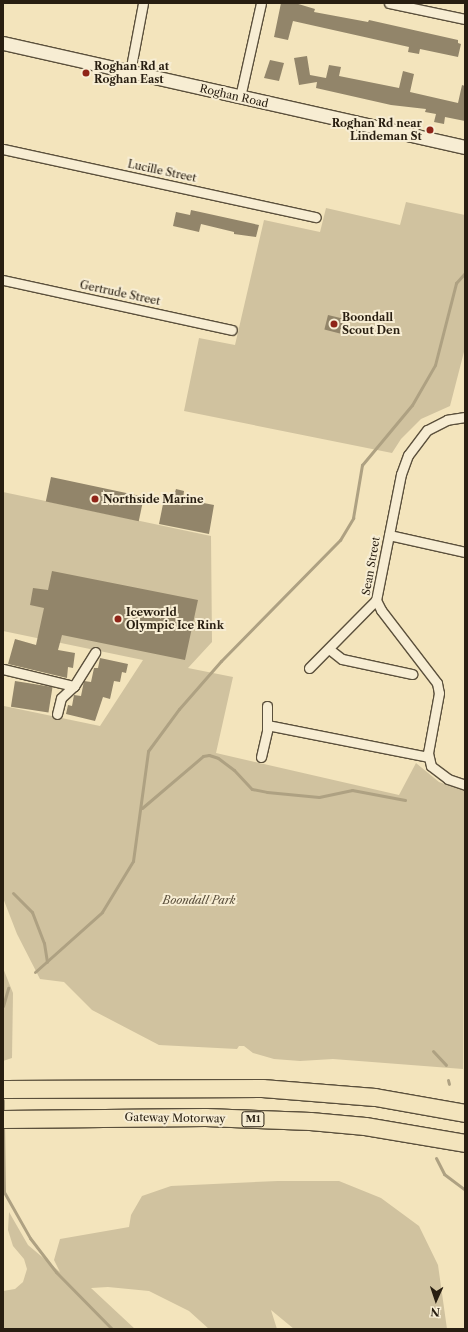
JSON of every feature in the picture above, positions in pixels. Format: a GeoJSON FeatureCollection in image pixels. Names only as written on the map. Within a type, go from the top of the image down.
{"type":"FeatureCollection","features":[{"type":"Feature","properties":{"kind":"highway"},"geometry":{"type":"LineString","coordinates":[[3,1089],[304,1090],[375,1097],[465,1112]]}},
{"type":"Feature","properties":{"kind":"highway","name":"Gateway Motorway"},"geometry":{"type":"LineString","coordinates":[[3,1119],[204,1117],[310,1122],[365,1126],[465,1143]]}},
{"type":"Feature","properties":{"kind":"main road","name":"Roghan Road"},"geometry":{"type":"LineString","coordinates":[[3,43],[465,147]]}},
{"type":"Feature","properties":{"kind":"street"},"geometry":{"type":"LineString","coordinates":[[130,72],[143,3]]}},
{"type":"Feature","properties":{"kind":"street"},"geometry":{"type":"LineString","coordinates":[[240,97],[261,3]]}},
{"type":"Feature","properties":{"kind":"street"},"geometry":{"type":"LineString","coordinates":[[389,3],[465,19]]}},
{"type":"Feature","properties":{"kind":"street","name":"Lucille Street"},"geometry":{"type":"LineString","coordinates":[[3,149],[316,217]]}},
{"type":"Feature","properties":{"kind":"street","name":"Gertrude Street"},"geometry":{"type":"LineString","coordinates":[[3,280],[232,330]]}},
{"type":"Feature","properties":{"kind":"street","name":"Sean Street"},"geometry":{"type":"LineString","coordinates":[[428,757],[439,689],[434,678],[381,610],[376,600],[404,463],[412,447],[432,428],[447,420],[465,417]]}},
{"type":"Feature","properties":{"kind":"street"},"geometry":{"type":"LineString","coordinates":[[389,536],[465,552]]}},
{"type":"Feature","properties":{"kind":"street"},"geometry":{"type":"LineString","coordinates":[[309,668],[376,600]]}},
{"type":"Feature","properties":{"kind":"street"},"geometry":{"type":"LineString","coordinates":[[329,649],[342,659],[412,674]]}},
{"type":"Feature","properties":{"kind":"street"},"geometry":{"type":"LineString","coordinates":[[57,714],[61,698],[74,686],[95,652]]}},
{"type":"Feature","properties":{"kind":"street"},"geometry":{"type":"LineString","coordinates":[[3,669],[74,686]]}},
{"type":"Feature","properties":{"kind":"street"},"geometry":{"type":"LineString","coordinates":[[261,757],[267,725],[267,706]]}},
{"type":"Feature","properties":{"kind":"street"},"geometry":{"type":"LineString","coordinates":[[267,725],[428,757],[436,771],[448,780],[465,785]]}},
{"type":"Feature","properties":{"kind":"green space"},"geometry":{"type":"Polygon","coordinates":[[[406,202],[465,215],[465,348],[450,406],[421,419],[401,439],[392,453],[184,411],[199,338],[235,345],[264,220],[320,232],[326,208],[400,225],[406,202]]]}},
{"type":"Feature","properties":{"kind":"green space","name":"Boondall Park"},"geometry":{"type":"Polygon","coordinates":[[[3,492],[211,536],[212,642],[188,668],[233,677],[216,753],[399,795],[416,763],[439,782],[465,791],[463,1069],[333,1059],[300,1061],[274,1059],[253,1053],[244,1046],[239,1046],[237,1049],[159,1045],[92,1010],[64,982],[40,979],[17,934],[3,898],[4,706],[100,726],[143,660],[3,631],[3,492]]]}},
{"type":"Feature","properties":{"kind":"green space"},"geometry":{"type":"Polygon","coordinates":[[[3,968],[13,993],[12,1058],[3,1061],[3,968]]]}},
{"type":"Feature","properties":{"kind":"green space"},"geometry":{"type":"Polygon","coordinates":[[[278,1181],[339,1181],[381,1198],[419,1226],[438,1265],[447,1329],[294,1329],[271,1310],[277,1329],[209,1329],[189,1311],[149,1291],[108,1287],[91,1288],[135,1329],[3,1329],[3,1291],[15,1289],[23,1282],[27,1269],[24,1259],[13,1246],[8,1230],[9,1212],[28,1245],[60,1272],[54,1260],[60,1239],[129,1227],[131,1215],[142,1196],[171,1186],[278,1181]]]}},
{"type":"Feature","properties":{"kind":"building"},"geometry":{"type":"Polygon","coordinates":[[[281,3],[295,3],[315,9],[314,12],[368,22],[369,20],[458,40],[458,43],[461,44],[458,57],[420,49],[419,54],[408,52],[409,47],[293,21],[288,40],[274,37],[281,3]]]}},
{"type":"Feature","properties":{"kind":"building"},"geometry":{"type":"Polygon","coordinates":[[[307,56],[310,75],[326,78],[329,65],[341,67],[339,76],[399,88],[403,71],[414,74],[410,92],[458,103],[462,85],[465,86],[465,121],[445,117],[444,124],[434,122],[436,114],[425,112],[426,109],[391,105],[316,88],[317,82],[299,85],[294,58],[307,56]]]}},
{"type":"Feature","properties":{"kind":"building"},"geometry":{"type":"Polygon","coordinates":[[[270,60],[284,63],[279,81],[264,78],[270,60]]]}},
{"type":"Feature","properties":{"kind":"building"},"geometry":{"type":"Polygon","coordinates":[[[191,210],[259,225],[256,237],[234,234],[234,232],[201,224],[199,232],[173,226],[176,212],[190,215],[191,210]]]}},
{"type":"Feature","properties":{"kind":"building","name":"Boondall Scout Den"},"geometry":{"type":"Polygon","coordinates":[[[328,315],[344,319],[340,333],[324,330],[328,315]]]}},
{"type":"Feature","properties":{"kind":"building","name":"Northside Marine"},"geometry":{"type":"Polygon","coordinates":[[[51,477],[144,497],[139,521],[46,501],[51,477]]]}},
{"type":"Feature","properties":{"kind":"building","name":"Northside Marine"},"geometry":{"type":"Polygon","coordinates":[[[176,489],[184,491],[183,499],[214,505],[209,534],[159,524],[165,494],[174,496],[176,489]]]}},
{"type":"Feature","properties":{"kind":"building","name":"Iceworld Olympic Ice Rink"},"geometry":{"type":"Polygon","coordinates":[[[52,571],[198,600],[185,660],[62,635],[58,650],[75,653],[73,668],[68,667],[67,678],[8,664],[15,639],[36,645],[44,608],[30,605],[33,588],[48,590],[52,571]]]}},
{"type":"Feature","properties":{"kind":"building"},"geometry":{"type":"Polygon","coordinates":[[[100,658],[128,664],[126,673],[122,672],[120,682],[114,681],[110,699],[103,697],[95,721],[66,714],[68,705],[72,706],[74,695],[81,696],[84,681],[91,682],[94,668],[98,668],[100,658]]]}},
{"type":"Feature","properties":{"kind":"building"},"geometry":{"type":"Polygon","coordinates":[[[15,681],[53,687],[48,713],[11,707],[15,681]]]}},
{"type":"Feature","properties":{"kind":"waterway"},"geometry":{"type":"LineString","coordinates":[[35,972],[102,912],[133,861],[148,751],[179,709],[221,661],[340,540],[353,518],[362,465],[412,405],[435,365],[456,283],[465,273]]}},
{"type":"Feature","properties":{"kind":"waterway"},"geometry":{"type":"LineString","coordinates":[[142,808],[203,756],[209,755],[218,758],[234,770],[252,789],[267,792],[319,797],[352,790],[405,800]]}},
{"type":"Feature","properties":{"kind":"waterway"},"geometry":{"type":"LineString","coordinates":[[13,893],[32,912],[44,943],[47,962]]}},
{"type":"Feature","properties":{"kind":"waterway"},"geometry":{"type":"LineString","coordinates":[[3,1006],[8,988]]}},
{"type":"Feature","properties":{"kind":"waterway"},"geometry":{"type":"LineString","coordinates":[[433,1051],[446,1065]]}},
{"type":"Feature","properties":{"kind":"waterway"},"geometry":{"type":"LineString","coordinates":[[448,1080],[449,1084]]}},
{"type":"Feature","properties":{"kind":"waterway"},"geometry":{"type":"LineString","coordinates":[[3,1100],[3,1114]]}},
{"type":"Feature","properties":{"kind":"waterway"},"geometry":{"type":"LineString","coordinates":[[3,1123],[4,1192],[30,1238],[56,1272],[112,1329]]}},
{"type":"Feature","properties":{"kind":"waterway"},"geometry":{"type":"LineString","coordinates":[[436,1158],[444,1174],[465,1190]]}},
{"type":"Feature","properties":{"kind":"place","name":"Roghan Rd at Roghan East"},"geometry":{"type":"Point","coordinates":[86,73]}},
{"type":"Feature","properties":{"kind":"place","name":"Roghan Rd near Lindeman St"},"geometry":{"type":"Point","coordinates":[430,130]}},
{"type":"Feature","properties":{"kind":"place","name":"Boondall Scout Den"},"geometry":{"type":"Point","coordinates":[334,324]}},
{"type":"Feature","properties":{"kind":"place","name":"Northside Marine"},"geometry":{"type":"Point","coordinates":[95,499]}},
{"type":"Feature","properties":{"kind":"place","name":"Iceworld Olympic Ice Rink"},"geometry":{"type":"Point","coordinates":[118,619]}}]}
